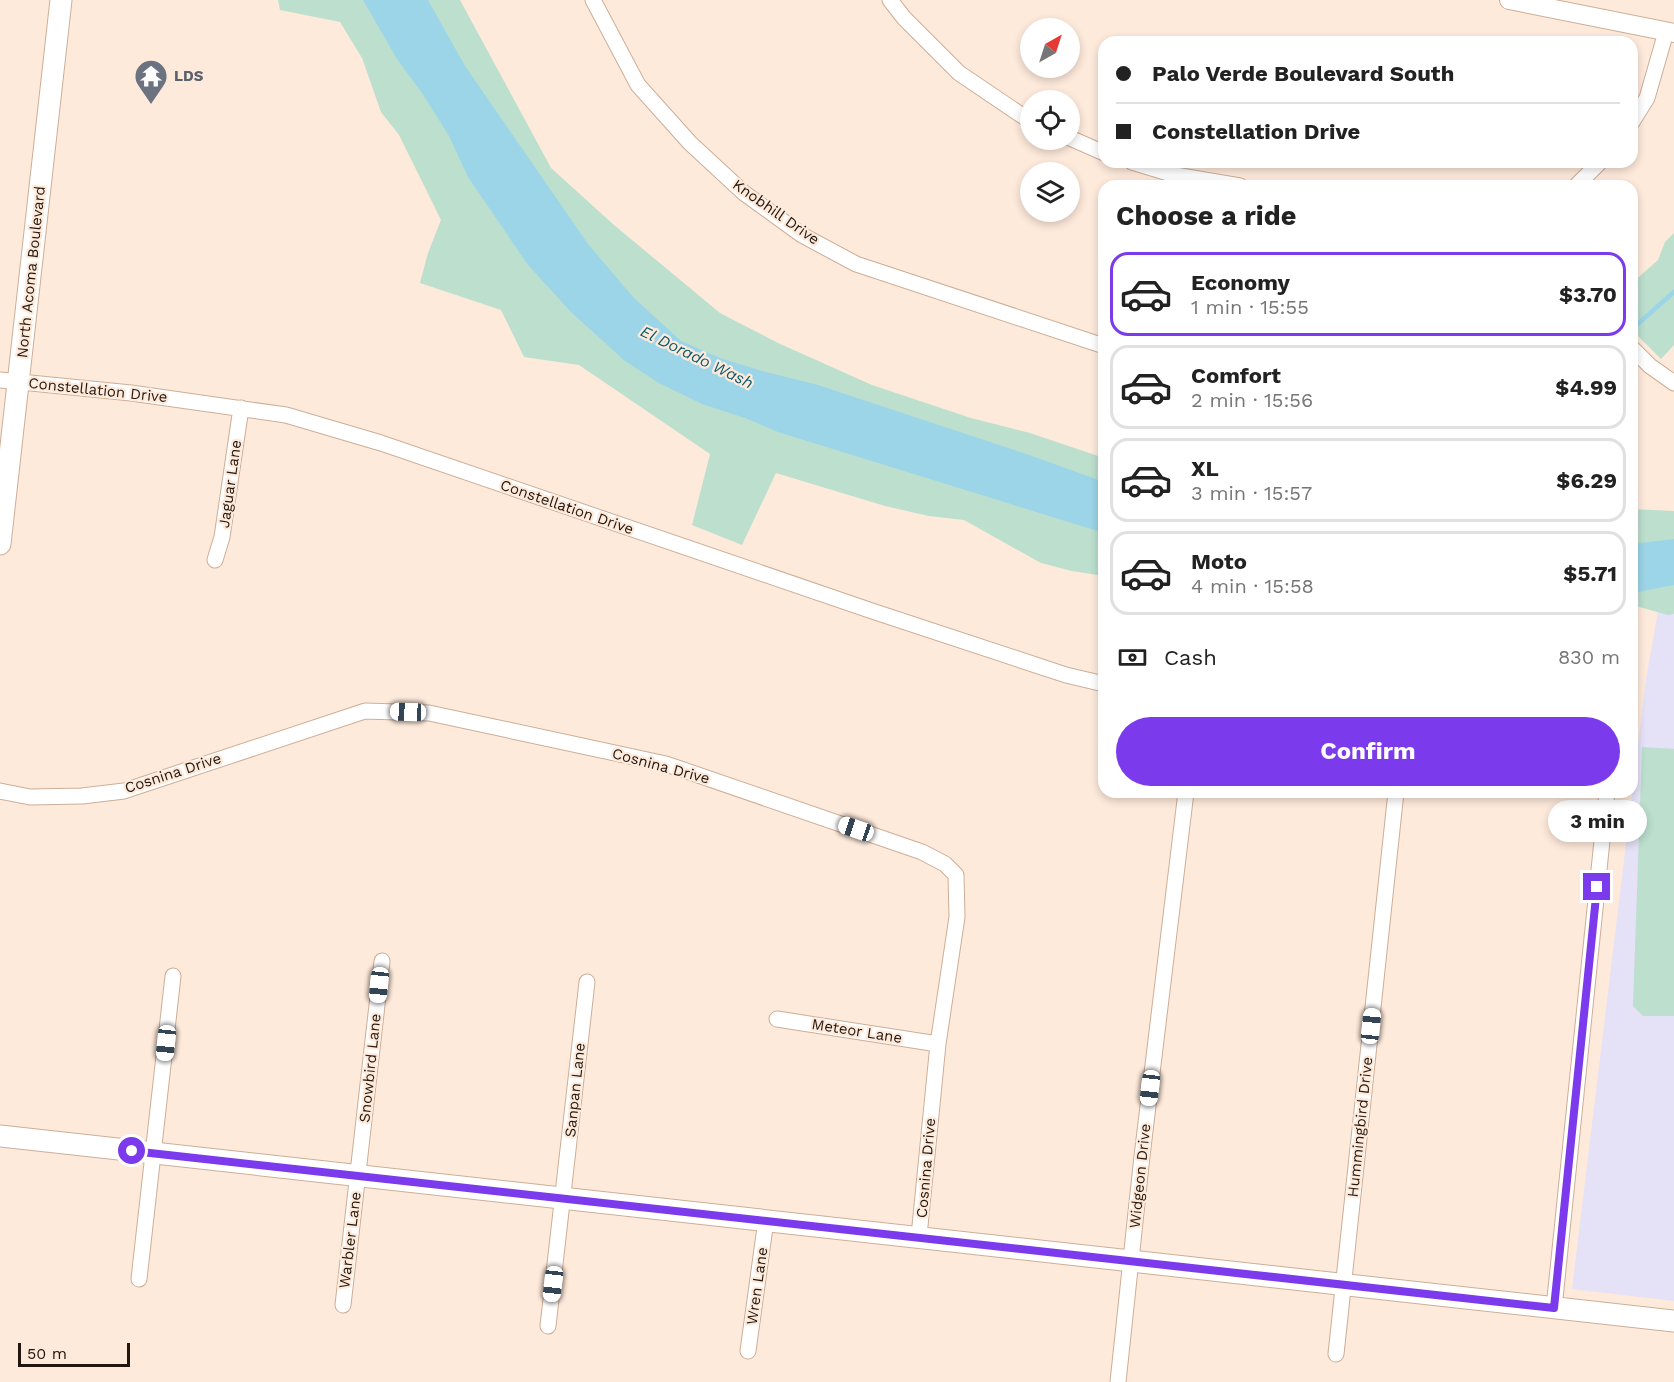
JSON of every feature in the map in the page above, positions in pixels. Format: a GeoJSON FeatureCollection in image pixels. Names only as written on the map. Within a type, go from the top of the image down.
{"type":"FeatureCollection","features":[{"type":"Feature","properties":{"kind":"main road","name":"North Acoma Boulevard"},"geometry":{"type":"LineString","coordinates":[[0,544],[9,381],[61,0]]}},
{"type":"Feature","properties":{"kind":"main road"},"geometry":{"type":"LineString","coordinates":[[0,1136],[1674,1321]]}},
{"type":"Feature","properties":{"kind":"street","name":"Knobhill Drive"},"geometry":{"type":"LineString","coordinates":[[593,0],[638,85],[660,110],[744,193],[802,235],[856,264],[1098,343]]}},
{"type":"Feature","properties":{"kind":"street"},"geometry":{"type":"LineString","coordinates":[[890,0],[904,18],[959,73],[1020,114]]}},
{"type":"Feature","properties":{"kind":"street"},"geometry":{"type":"LineString","coordinates":[[1509,0],[1670,32],[1647,98],[1638,112]]}},
{"type":"Feature","properties":{"kind":"street"},"geometry":{"type":"LineString","coordinates":[[1080,142],[1098,150]]}},
{"type":"Feature","properties":{"kind":"street"},"geometry":{"type":"LineString","coordinates":[[1150,168],[1175,176],[1201,180]]}},
{"type":"Feature","properties":{"kind":"street"},"geometry":{"type":"LineString","coordinates":[[1582,180],[1594,168]]}},
{"type":"Feature","properties":{"kind":"street"},"geometry":{"type":"LineString","coordinates":[[1638,354],[1650,366],[1674,383]]}},
{"type":"Feature","properties":{"kind":"street","name":"Constellation Drive"},"geometry":{"type":"LineString","coordinates":[[9,381],[131,393],[286,415],[381,443],[863,608],[1066,675],[1098,683]]}},
{"type":"Feature","properties":{"kind":"street","name":"Jaguar Lane"},"geometry":{"type":"LineString","coordinates":[[215,560],[222,537],[241,408]]}},
{"type":"Feature","properties":{"kind":"street","name":"Cosnina Drive"},"geometry":{"type":"LineString","coordinates":[[0,791],[30,797],[82,796],[124,791],[365,711],[429,713],[666,765],[922,852],[945,864],[956,875],[957,917],[938,1044],[919,1236]]}},
{"type":"Feature","properties":{"kind":"street","name":"Widgeon Drive"},"geometry":{"type":"LineString","coordinates":[[1118,1382],[1143,1144],[1185,798]]}},
{"type":"Feature","properties":{"kind":"street","name":"Hummingbird Drive"},"geometry":{"type":"LineString","coordinates":[[1336,1354],[1395,798]]}},
{"type":"Feature","properties":{"kind":"street"},"geometry":{"type":"LineString","coordinates":[[1554,1308],[1606,798]]}},
{"type":"Feature","properties":{"kind":"street","name":"Snowbird Lane"},"geometry":{"type":"LineString","coordinates":[[358,1175],[382,961]]}},
{"type":"Feature","properties":{"kind":"street"},"geometry":{"type":"LineString","coordinates":[[139,1280],[173,976]]}},
{"type":"Feature","properties":{"kind":"street","name":"Sanpan Lane"},"geometry":{"type":"LineString","coordinates":[[548,1326],[587,982]]}},
{"type":"Feature","properties":{"kind":"street","name":"Meteor Lane"},"geometry":{"type":"LineString","coordinates":[[777,1019],[938,1044]]}},
{"type":"Feature","properties":{"kind":"street","name":"Warbler Lane"},"geometry":{"type":"LineString","coordinates":[[343,1305],[358,1175]]}},
{"type":"Feature","properties":{"kind":"street","name":"Wren Lane"},"geometry":{"type":"LineString","coordinates":[[748,1351],[766,1220]]}},
{"type":"Feature","properties":{"kind":"shaded area"},"geometry":{"type":"Polygon","coordinates":[[[1674,521],[1674,1301],[1572,1289],[1632,798],[1638,798],[1638,745],[1646,679],[1674,521]]]}},
{"type":"Feature","properties":{"kind":"green space"},"geometry":{"type":"Polygon","coordinates":[[[278,0],[460,0],[551,168],[614,225],[720,313],[778,343],[872,385],[971,418],[1030,433],[1098,456],[1098,575],[1041,563],[964,520],[929,516],[885,506],[776,473],[742,545],[692,525],[710,454],[579,365],[524,357],[501,310],[420,283],[428,253],[441,220],[399,135],[381,112],[362,58],[340,22],[280,10],[278,0]]]}},
{"type":"Feature","properties":{"kind":"green space"},"geometry":{"type":"Polygon","coordinates":[[[1674,233],[1674,345],[1661,359],[1638,336],[1638,278],[1658,260],[1665,242],[1674,233]]]}},
{"type":"Feature","properties":{"kind":"green space"},"geometry":{"type":"Polygon","coordinates":[[[1638,509],[1674,511],[1674,614],[1668,615],[1638,607],[1638,509]]]}},
{"type":"Feature","properties":{"kind":"green space"},"geometry":{"type":"Polygon","coordinates":[[[1642,747],[1674,749],[1674,1016],[1643,1016],[1633,1006],[1642,747]]]}},
{"type":"Feature","properties":{"kind":"water","name":"El Dorado Wash"},"geometry":{"type":"Polygon","coordinates":[[[363,0],[428,0],[465,66],[588,244],[633,297],[681,341],[720,358],[818,385],[1098,480],[1098,531],[778,432],[702,404],[659,383],[625,361],[571,312],[528,265],[468,177],[449,136],[397,59],[363,0]]]}},
{"type":"Feature","properties":{"kind":"water"},"geometry":{"type":"Polygon","coordinates":[[[1674,539],[1674,585],[1638,592],[1638,543],[1674,539]]]}},
{"type":"Feature","properties":{"kind":"waterway"},"geometry":{"type":"LineString","coordinates":[[1638,324],[1674,292]]}},
{"type":"Feature","properties":{"kind":"place","name":"LDS"},"geometry":{"type":"Point","coordinates":[151,105]}},
{"type":"Feature","properties":{"kind":"route"},"geometry":{"type":"LineString","coordinates":[[132,1151],[919,1236],[1554,1308],[1597,887]]}}]}
